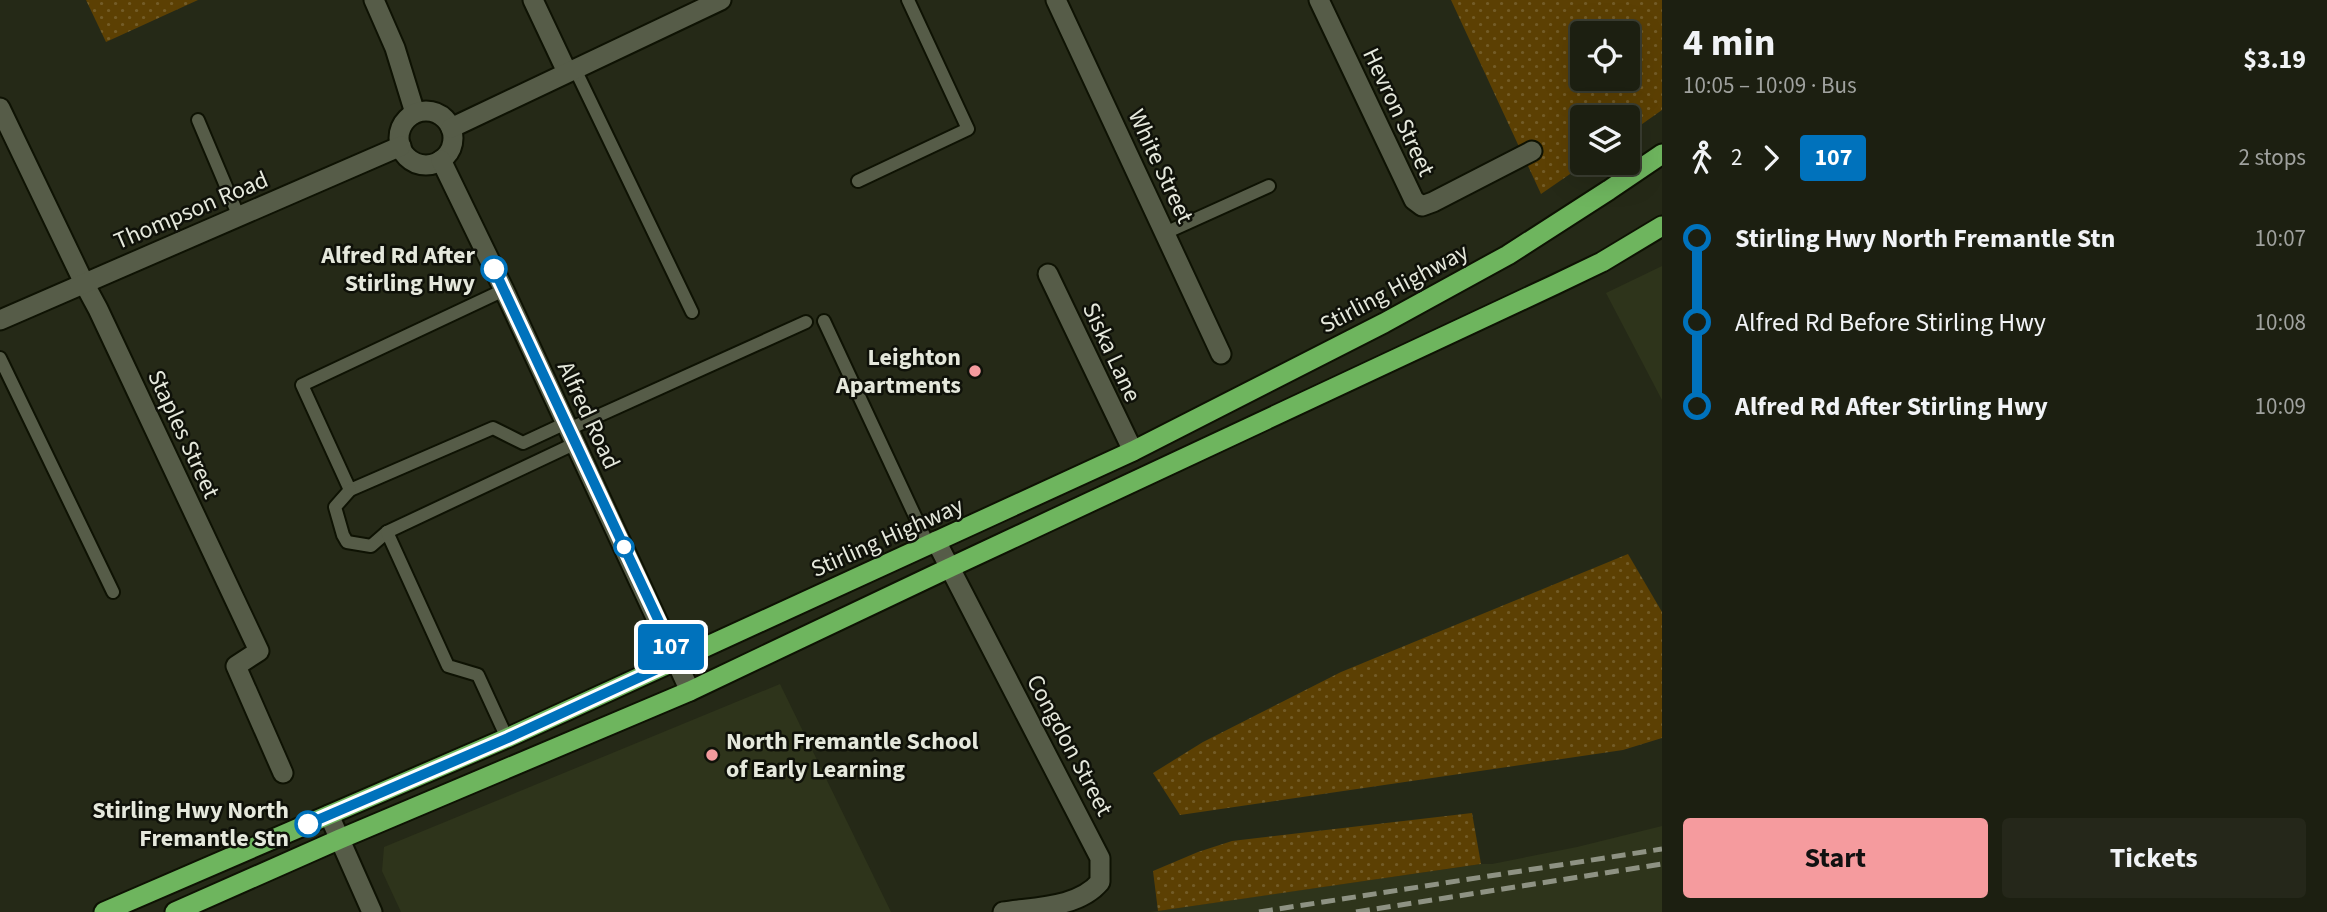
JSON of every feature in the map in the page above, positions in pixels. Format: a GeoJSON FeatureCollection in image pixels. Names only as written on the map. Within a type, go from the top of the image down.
{"type":"FeatureCollection","features":[{"type":"Feature","properties":{"kind":"highway","name":"Stirling Highway"},"geometry":{"type":"LineString","coordinates":[[104,912],[508,738],[1133,451],[1384,323],[1508,255],[1662,154]]}},
{"type":"Feature","properties":{"kind":"highway"},"geometry":{"type":"LineString","coordinates":[[175,912],[690,691],[1554,285],[1602,262],[1662,226]]}},
{"type":"Feature","properties":{"kind":"street"},"geometry":{"type":"LineString","coordinates":[[374,0],[395,48],[415,114]]}},
{"type":"Feature","properties":{"kind":"street"},"geometry":{"type":"LineString","coordinates":[[533,0],[571,71]]}},
{"type":"Feature","properties":{"kind":"street"},"geometry":{"type":"LineString","coordinates":[[451,128],[721,0]]}},
{"type":"Feature","properties":{"kind":"street","name":"White Street"},"geometry":{"type":"LineString","coordinates":[[1056,0],[1221,354]]}},
{"type":"Feature","properties":{"kind":"street","name":"Hevron Street"},"geometry":{"type":"LineString","coordinates":[[1319,0],[1414,200],[1422,206],[1532,151]]}},
{"type":"Feature","properties":{"kind":"street","name":"Staples Street"},"geometry":{"type":"LineString","coordinates":[[0,108],[99,309],[259,651],[236,666],[283,773]]}},
{"type":"Feature","properties":{"kind":"street"},"geometry":{"type":"LineString","coordinates":[[432,112],[440,115],[451,128],[452,146],[441,160],[426,165],[418,163],[410,159],[401,146],[401,131],[415,114],[432,112]]}},
{"type":"Feature","properties":{"kind":"street","name":"Thompson Road"},"geometry":{"type":"LineString","coordinates":[[0,320],[401,146]]}},
{"type":"Feature","properties":{"kind":"street","name":"Alfred Road"},"geometry":{"type":"LineString","coordinates":[[441,160],[690,691]]}},
{"type":"Feature","properties":{"kind":"street","name":"Siska Lane"},"geometry":{"type":"LineString","coordinates":[[1048,274],[1133,451]]}},
{"type":"Feature","properties":{"kind":"street","name":"Congdon Street"},"geometry":{"type":"LineString","coordinates":[[932,543],[948,568],[1097,850],[1101,866],[1100,882],[1089,894],[1073,901],[1003,912]]}},
{"type":"Feature","properties":{"kind":"street"},"geometry":{"type":"LineString","coordinates":[[329,815],[372,912]]}},
{"type":"Feature","properties":{"kind":"lane"},"geometry":{"type":"LineString","coordinates":[[858,181],[968,128],[908,0]]}},
{"type":"Feature","properties":{"kind":"lane"},"geometry":{"type":"LineString","coordinates":[[571,71],[692,312]]}},
{"type":"Feature","properties":{"kind":"lane"},"geometry":{"type":"LineString","coordinates":[[198,120],[239,217]]}},
{"type":"Feature","properties":{"kind":"lane"},"geometry":{"type":"LineString","coordinates":[[1166,233],[1269,186]]}},
{"type":"Feature","properties":{"kind":"lane"},"geometry":{"type":"LineString","coordinates":[[350,490],[302,385],[504,290]]}},
{"type":"Feature","properties":{"kind":"lane"},"geometry":{"type":"LineString","coordinates":[[824,321],[932,543]]}},
{"type":"Feature","properties":{"kind":"lane"},"geometry":{"type":"LineString","coordinates":[[570,432],[523,443],[493,428],[350,490],[335,507],[343,535],[347,542],[371,546],[387,532],[570,432],[806,322]]}},
{"type":"Feature","properties":{"kind":"lane"},"geometry":{"type":"LineString","coordinates":[[0,358],[113,593]]}},
{"type":"Feature","properties":{"kind":"lane"},"geometry":{"type":"LineString","coordinates":[[387,532],[448,666],[478,675],[508,738]]}},
{"type":"Feature","properties":{"kind":"shaded area"},"geometry":{"type":"Polygon","coordinates":[[[86,0],[198,0],[106,42],[86,0]]]}},
{"type":"Feature","properties":{"kind":"shaded area"},"geometry":{"type":"Polygon","coordinates":[[[1451,0],[1662,0],[1662,110],[1640,126],[1640,105],[1570,105],[1570,174],[1541,194],[1451,0]]]}},
{"type":"Feature","properties":{"kind":"shaded area"},"geometry":{"type":"Polygon","coordinates":[[[1662,266],[1662,400],[1606,293],[1662,266]]]}},
{"type":"Feature","properties":{"kind":"shaded area"},"geometry":{"type":"Polygon","coordinates":[[[1628,554],[1662,612],[1662,738],[1623,750],[1180,815],[1153,773],[1203,742],[1341,672],[1628,554]]]}},
{"type":"Feature","properties":{"kind":"shaded area","name":"North Fremantle School of Early Learning"},"geometry":{"type":"Polygon","coordinates":[[[780,684],[891,912],[401,912],[382,871],[384,847],[780,684]]]}},
{"type":"Feature","properties":{"kind":"shaded area"},"geometry":{"type":"Polygon","coordinates":[[[1472,813],[1481,864],[1158,911],[1153,871],[1232,841],[1472,813]]]}},
{"type":"Feature","properties":{"kind":"shaded area"},"geometry":{"type":"Polygon","coordinates":[[[1662,826],[1662,912],[1150,912],[1492,864],[1662,826]]]}},
{"type":"Feature","properties":{"kind":"railway"},"geometry":{"type":"LineString","coordinates":[[1259,912],[1662,849]]}},
{"type":"Feature","properties":{"kind":"railway"},"geometry":{"type":"LineString","coordinates":[[1356,912],[1662,864]]}},
{"type":"Feature","properties":{"kind":"bus line","name":"107"},"geometry":{"type":"LineString","coordinates":[[308,824],[508,738],[677,660],[494,269]]}},
{"type":"Feature","properties":{"kind":"place","name":"Alfred Rd After Stirling Hwy"},"geometry":{"type":"Point","coordinates":[494,269]}},
{"type":"Feature","properties":{"kind":"place","name":"Leighton Apartments"},"geometry":{"type":"Point","coordinates":[975,371]}},
{"type":"Feature","properties":{"kind":"place","name":"North Fremantle School of Early Learning"},"geometry":{"type":"Point","coordinates":[712,755]}},
{"type":"Feature","properties":{"kind":"place","name":"Stirling Hwy North Fremantle Stn"},"geometry":{"type":"Point","coordinates":[308,824]}}]}
